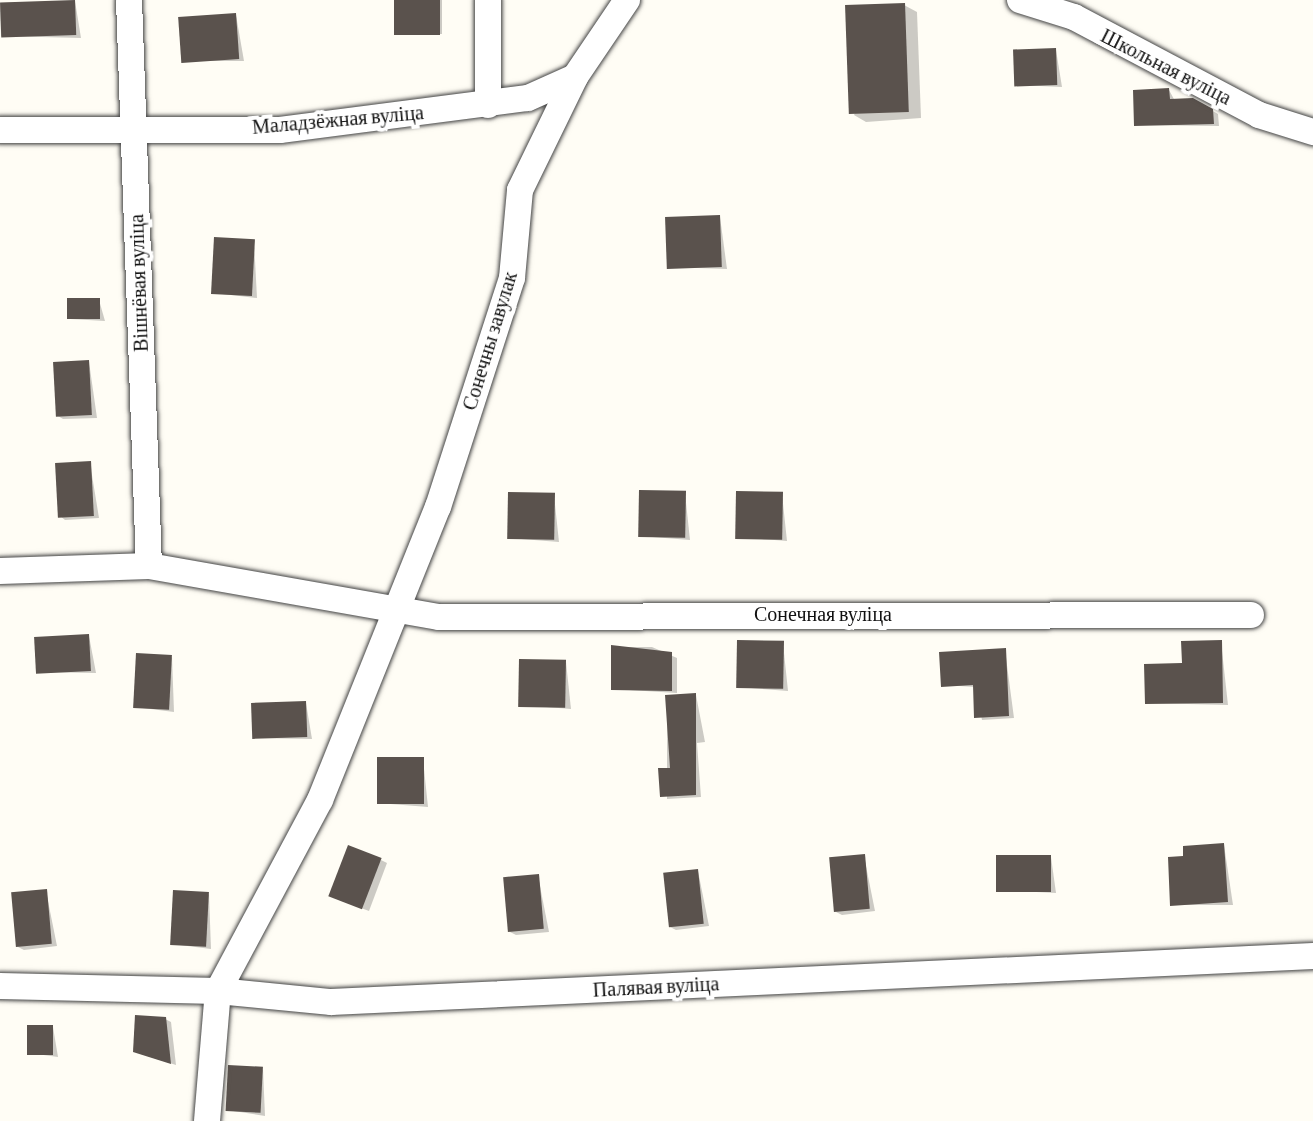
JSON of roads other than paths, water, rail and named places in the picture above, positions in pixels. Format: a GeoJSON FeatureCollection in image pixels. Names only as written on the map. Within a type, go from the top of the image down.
{"type":"FeatureCollection","features":[{"type":"Feature","properties":{"kind":"street","name":"Вішнёвая вуліца"},"geometry":{"type":"LineString","coordinates":[[129,0],[149,566]]}},
{"type":"Feature","properties":{"kind":"street"},"geometry":{"type":"LineString","coordinates":[[488,0],[488,105]]}},
{"type":"Feature","properties":{"kind":"street","name":"Сонечны завулак"},"geometry":{"type":"LineString","coordinates":[[218,991],[320,800],[398,606],[512,278],[520,190],[575,77],[627,0]]}},
{"type":"Feature","properties":{"kind":"street","name":"Школьная вуліца"},"geometry":{"type":"LineString","coordinates":[[1020,0],[1074,17],[1259,115],[1313,132]]}},
{"type":"Feature","properties":{"kind":"street","name":"Маладзёжная вуліца"},"geometry":{"type":"LineString","coordinates":[[0,130],[133,126],[280,130],[528,98],[575,77]]}},
{"type":"Feature","properties":{"kind":"street"},"geometry":{"type":"LineString","coordinates":[[0,571],[149,566],[398,606]]}},
{"type":"Feature","properties":{"kind":"street","name":"Сонечная вуліца"},"geometry":{"type":"LineString","coordinates":[[398,606],[439,617],[499,618],[1251,615]]}},
{"type":"Feature","properties":{"kind":"street","name":"Палявая вуліца"},"geometry":{"type":"LineString","coordinates":[[0,986],[218,991],[331,1002],[1313,956]]}},
{"type":"Feature","properties":{"kind":"street"},"geometry":{"type":"LineString","coordinates":[[207,1121],[218,991]]}}]}
